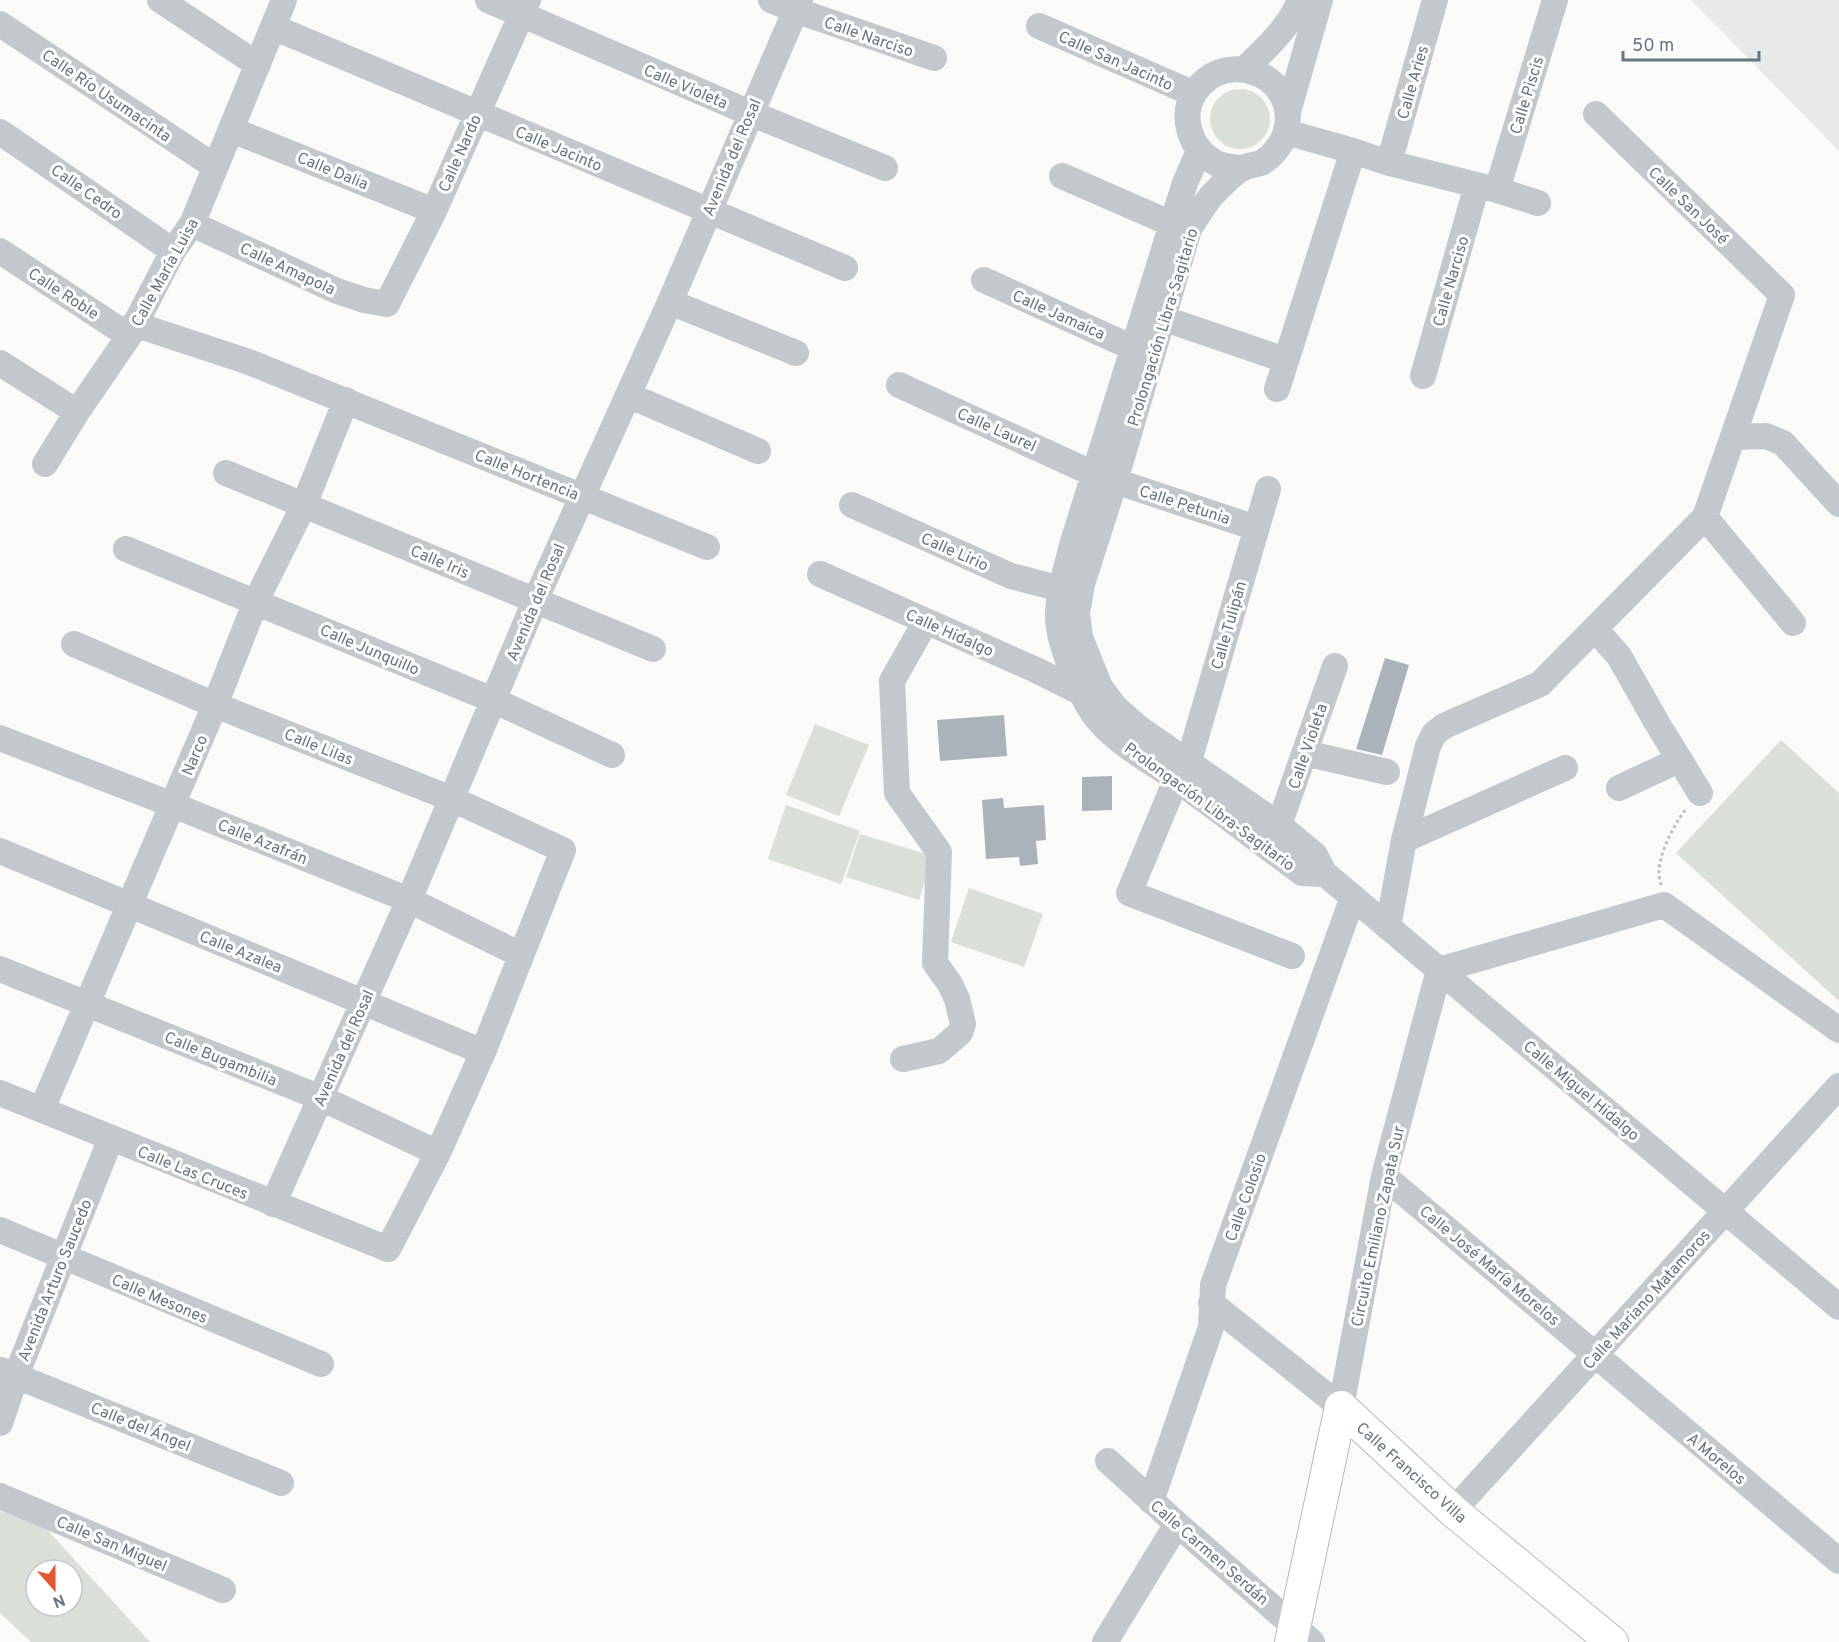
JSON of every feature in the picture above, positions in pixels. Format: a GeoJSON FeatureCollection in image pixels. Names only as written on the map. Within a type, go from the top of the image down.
{"type":"FeatureCollection","features":[{"type":"Feature","properties":{"kind":"main road","name":"Calle Francisco Villa"},"geometry":{"type":"LineString","coordinates":[[1341,1407],[1453,1511],[1612,1642]]}},
{"type":"Feature","properties":{"kind":"main road","name":"Circuito Emiliano Zapata Sur"},"geometry":{"type":"LineString","coordinates":[[1299,1637],[1341,1407]]}},
{"type":"Feature","properties":{"kind":"street"},"geometry":{"type":"LineString","coordinates":[[160,0],[258,65]]}},
{"type":"Feature","properties":{"kind":"street","name":"Calle María Luisa"},"geometry":{"type":"LineString","coordinates":[[45,464],[77,411],[132,330],[173,251],[192,224],[284,0]]}},
{"type":"Feature","properties":{"kind":"street","name":"Calle Violeta"},"geometry":{"type":"LineString","coordinates":[[488,0],[525,7],[750,113],[885,168]]}},
{"type":"Feature","properties":{"kind":"street","name":"Calle Narciso"},"geometry":{"type":"LineString","coordinates":[[771,0],[797,5],[934,58]]}},
{"type":"Feature","properties":{"kind":"street"},"geometry":{"type":"LineString","coordinates":[[1245,69],[1273,42],[1295,12],[1300,0]]}},
{"type":"Feature","properties":{"kind":"street"},"geometry":{"type":"LineString","coordinates":[[1287,122],[1282,93],[1266,77],[1245,69],[1230,69],[1216,73],[1203,82],[1194,94],[1189,108],[1188,123],[1191,138],[1200,151],[1212,161],[1226,167],[1242,168],[1261,163],[1277,150],[1287,122],[1320,0]]}},
{"type":"Feature","properties":{"kind":"street","name":"Calle Aries"},"geometry":{"type":"LineString","coordinates":[[1389,163],[1435,0]]}},
{"type":"Feature","properties":{"kind":"street","name":"Calle Piscis"},"geometry":{"type":"LineString","coordinates":[[1487,188],[1555,0]]}},
{"type":"Feature","properties":{"kind":"street","name":"Avenida del Rosal"},"geometry":{"type":"LineString","coordinates":[[273,1204],[409,900],[535,601],[670,302],[797,5]]}},
{"type":"Feature","properties":{"kind":"street","name":"Calle Nardo"},"geometry":{"type":"LineString","coordinates":[[387,304],[434,211],[525,7]]}},
{"type":"Feature","properties":{"kind":"street","name":"Calle Río Usumacinta"},"geometry":{"type":"LineString","coordinates":[[0,24],[214,166]]}},
{"type":"Feature","properties":{"kind":"street","name":"Calle San Jacinto"},"geometry":{"type":"LineString","coordinates":[[1039,26],[1194,94]]}},
{"type":"Feature","properties":{"kind":"street","name":"Calle Jacinto"},"geometry":{"type":"LineString","coordinates":[[273,27],[845,268]]}},
{"type":"Feature","properties":{"kind":"street","name":"Calle San José"},"geometry":{"type":"LineString","coordinates":[[1596,114],[1782,296],[1733,437]]}},
{"type":"Feature","properties":{"kind":"street"},"geometry":{"type":"LineString","coordinates":[[1287,122],[1353,151],[1389,163],[1538,203]]}},
{"type":"Feature","properties":{"kind":"street","name":"Calle Dalia"},"geometry":{"type":"LineString","coordinates":[[232,130],[434,211]]}},
{"type":"Feature","properties":{"kind":"street","name":"Calle Cedro"},"geometry":{"type":"LineString","coordinates":[[0,132],[173,251]]}},
{"type":"Feature","properties":{"kind":"street","name":"Prolongación Libra-Sagitario"},"geometry":{"type":"LineString","coordinates":[[1200,151],[1185,183],[1180,227],[1162,318],[1105,477],[1061,589],[1057,615],[1063,645],[1080,692],[1099,722],[1127,746],[1183,770],[1279,825],[1314,855],[1325,873]]}},
{"type":"Feature","properties":{"kind":"street"},"geometry":{"type":"LineString","coordinates":[[1277,389],[1353,151]]}},
{"type":"Feature","properties":{"kind":"street","name":"Prolongación Libra-Sagitario"},"geometry":{"type":"LineString","coordinates":[[1242,168],[1213,193],[1180,227],[1133,348],[1077,613],[1080,637],[1100,687],[1115,707],[1183,770],[1302,873],[1325,873]]}},
{"type":"Feature","properties":{"kind":"street"},"geometry":{"type":"LineString","coordinates":[[1062,176],[1180,227]]}},
{"type":"Feature","properties":{"kind":"street","name":"Calle Narciso"},"geometry":{"type":"LineString","coordinates":[[1423,376],[1487,188]]}},
{"type":"Feature","properties":{"kind":"street","name":"Calle Amapola"},"geometry":{"type":"LineString","coordinates":[[192,224],[337,291],[364,300],[387,304]]}},
{"type":"Feature","properties":{"kind":"street","name":"Calle Roble"},"geometry":{"type":"LineString","coordinates":[[0,251],[132,330]]}},
{"type":"Feature","properties":{"kind":"street","name":"Calle Jamaica"},"geometry":{"type":"LineString","coordinates":[[984,280],[1133,348]]}},
{"type":"Feature","properties":{"kind":"street"},"geometry":{"type":"LineString","coordinates":[[670,302],[796,353]]}},
{"type":"Feature","properties":{"kind":"street"},"geometry":{"type":"LineString","coordinates":[[1162,318],[1286,360]]}},
{"type":"Feature","properties":{"kind":"street"},"geometry":{"type":"LineString","coordinates":[[132,330],[249,362],[346,400]]}},
{"type":"Feature","properties":{"kind":"street"},"geometry":{"type":"LineString","coordinates":[[0,363],[77,411]]}},
{"type":"Feature","properties":{"kind":"street","name":"Calle Laurel"},"geometry":{"type":"LineString","coordinates":[[899,385],[1105,477]]}},
{"type":"Feature","properties":{"kind":"street"},"geometry":{"type":"LineString","coordinates":[[628,395],[758,451]]}},
{"type":"Feature","properties":{"kind":"street","name":"Calle Hortencia"},"geometry":{"type":"LineString","coordinates":[[346,400],[708,548]]}},
{"type":"Feature","properties":{"kind":"street","name":"Narco"},"geometry":{"type":"LineString","coordinates":[[42,1109],[173,805],[256,602],[304,505],[346,400]]}},
{"type":"Feature","properties":{"kind":"street"},"geometry":{"type":"LineString","coordinates":[[1388,927],[1404,840],[1428,746],[1434,734],[1444,726],[1540,684],[1705,517],[1733,437],[1766,436],[1783,443],[1839,504]]}},
{"type":"Feature","properties":{"kind":"street","name":"Calle Iris"},"geometry":{"type":"LineString","coordinates":[[226,474],[653,649]]}},
{"type":"Feature","properties":{"kind":"street","name":"Calle Petunia"},"geometry":{"type":"LineString","coordinates":[[1105,477],[1256,528]]}},
{"type":"Feature","properties":{"kind":"street","name":"Calle Tulipán"},"geometry":{"type":"LineString","coordinates":[[1268,489],[1183,770],[1129,893],[1292,956]]}},
{"type":"Feature","properties":{"kind":"street","name":"Calle Lirio"},"geometry":{"type":"LineString","coordinates":[[852,505],[1011,576],[1061,589]]}},
{"type":"Feature","properties":{"kind":"street"},"geometry":{"type":"LineString","coordinates":[[1705,517],[1792,623]]}},
{"type":"Feature","properties":{"kind":"street","name":"Calle Junquillo"},"geometry":{"type":"LineString","coordinates":[[126,549],[493,700],[612,755]]}},
{"type":"Feature","properties":{"kind":"street","name":"Calle Hidalgo"},"geometry":{"type":"LineString","coordinates":[[820,574],[1080,692]]}},
{"type":"Feature","properties":{"kind":"street"},"geometry":{"type":"LineString","coordinates":[[903,1059],[939,1051],[960,1033],[963,1024],[957,999],[936,963],[939,852],[897,793],[892,681],[926,621]]}},
{"type":"Feature","properties":{"kind":"street"},"geometry":{"type":"LineString","coordinates":[[1595,628],[1619,656],[1700,793]]}},
{"type":"Feature","properties":{"kind":"street","name":"Calle Lilas"},"geometry":{"type":"LineString","coordinates":[[74,644],[215,705],[452,799],[563,850],[521,955]]}},
{"type":"Feature","properties":{"kind":"street","name":"Calle Violeta"},"geometry":{"type":"LineString","coordinates":[[1279,825],[1335,666]]}},
{"type":"Feature","properties":{"kind":"street","name":"Calle Azafrán"},"geometry":{"type":"LineString","coordinates":[[0,738],[409,900],[521,955]]}},
{"type":"Feature","properties":{"kind":"street"},"geometry":{"type":"LineString","coordinates":[[1305,753],[1387,772]]}},
{"type":"Feature","properties":{"kind":"street"},"geometry":{"type":"LineString","coordinates":[[1619,788],[1679,760]]}},
{"type":"Feature","properties":{"kind":"street"},"geometry":{"type":"LineString","coordinates":[[1404,840],[1565,768]]}},
{"type":"Feature","properties":{"kind":"street","name":"Calle Azalea"},"geometry":{"type":"LineString","coordinates":[[0,851],[483,1052]]}},
{"type":"Feature","properties":{"kind":"street","name":"Calle Miguel Hidalgo"},"geometry":{"type":"LineString","coordinates":[[1325,873],[1839,1307]]}},
{"type":"Feature","properties":{"kind":"street","name":"Calle Colosio"},"geometry":{"type":"LineString","coordinates":[[1152,1501],[1211,1327],[1213,1285],[1353,897]]}},
{"type":"Feature","properties":{"kind":"street"},"geometry":{"type":"LineString","coordinates":[[1439,970],[1664,905],[1839,1030]]}},
{"type":"Feature","properties":{"kind":"street"},"geometry":{"type":"LineString","coordinates":[[438,1153],[483,1052],[521,955]]}},
{"type":"Feature","properties":{"kind":"street","name":"Calle Bugambilia"},"geometry":{"type":"LineString","coordinates":[[0,969],[321,1098],[438,1153]]}},
{"type":"Feature","properties":{"kind":"street","name":"Circuito Emiliano Zapata Sur"},"geometry":{"type":"LineString","coordinates":[[1341,1407],[1384,1176],[1439,970]]}},
{"type":"Feature","properties":{"kind":"street","name":"Calle Mariano Matamoros"},"geometry":{"type":"LineString","coordinates":[[1453,1511],[1839,1086]]}},
{"type":"Feature","properties":{"kind":"street","name":"Calle Las Cruces"},"geometry":{"type":"LineString","coordinates":[[0,1093],[388,1249],[438,1153]]}},
{"type":"Feature","properties":{"kind":"street","name":"Avenida Arturo Saucedo"},"geometry":{"type":"LineString","coordinates":[[0,1423],[8,1373],[63,1257],[111,1138]]}},
{"type":"Feature","properties":{"kind":"street","name":"Calle José María Morelos"},"geometry":{"type":"LineString","coordinates":[[1384,1176],[1596,1354]]}},
{"type":"Feature","properties":{"kind":"street","name":"Calle Mesones"},"geometry":{"type":"LineString","coordinates":[[0,1230],[321,1364]]}},
{"type":"Feature","properties":{"kind":"street","name":"Calle Francisco Villa"},"geometry":{"type":"LineString","coordinates":[[1211,1303],[1341,1407]]}},
{"type":"Feature","properties":{"kind":"street","name":"A Morelos"},"geometry":{"type":"LineString","coordinates":[[1596,1354],[1839,1561]]}},
{"type":"Feature","properties":{"kind":"street","name":"Calle del Ángel"},"geometry":{"type":"LineString","coordinates":[[8,1373],[281,1483]]}},
{"type":"Feature","properties":{"kind":"street","name":"Calle Carmen Serdán"},"geometry":{"type":"LineString","coordinates":[[1108,1461],[1299,1637]]}},
{"type":"Feature","properties":{"kind":"street","name":"Calle San Miguel"},"geometry":{"type":"LineString","coordinates":[[0,1496],[224,1590]]}},
{"type":"Feature","properties":{"kind":"street"},"geometry":{"type":"LineString","coordinates":[[1105,1642],[1177,1524]]}},
{"type":"Feature","properties":{"kind":"path"},"geometry":{"type":"LineString","coordinates":[[1664,905],[1659,869],[1677,820],[1700,793]]}},
{"type":"Feature","properties":{"kind":"shaded area"},"geometry":{"type":"Polygon","coordinates":[[[1691,0],[1839,0],[1839,151],[1691,0]]]}},
{"type":"Feature","properties":{"kind":"shaded area"},"geometry":{"type":"Polygon","coordinates":[[[1240,89],[1257,94],[1265,102],[1270,119],[1265,136],[1257,144],[1240,149],[1223,144],[1215,136],[1210,119],[1215,102],[1223,94],[1240,89]]]}},
{"type":"Feature","properties":{"kind":"shaded area"},"geometry":{"type":"Polygon","coordinates":[[[815,724],[869,745],[839,816],[786,795],[815,724]]]}},
{"type":"Feature","properties":{"kind":"shaded area"},"geometry":{"type":"Polygon","coordinates":[[[1781,740],[1839,793],[1839,1001],[1676,853],[1781,740]]]}},
{"type":"Feature","properties":{"kind":"shaded area"},"geometry":{"type":"Polygon","coordinates":[[[786,805],[860,831],[841,884],[768,859],[786,805]]]}},
{"type":"Feature","properties":{"kind":"shaded area"},"geometry":{"type":"Polygon","coordinates":[[[860,834],[933,856],[919,900],[846,877],[860,834]]]}},
{"type":"Feature","properties":{"kind":"shaded area"},"geometry":{"type":"Polygon","coordinates":[[[969,888],[1043,914],[1024,967],[951,942],[969,888]]]}},
{"type":"Feature","properties":{"kind":"shaded area"},"geometry":{"type":"Polygon","coordinates":[[[0,1511],[41,1523],[73,1558],[24,1558],[24,1618],[84,1618],[84,1570],[150,1642],[31,1642],[0,1613],[0,1511]]]}},
{"type":"Feature","properties":{"kind":"building"},"geometry":{"type":"Polygon","coordinates":[[[1385,658],[1409,665],[1382,755],[1356,749],[1385,658]]]}},
{"type":"Feature","properties":{"kind":"building"},"geometry":{"type":"Polygon","coordinates":[[[1004,715],[1007,756],[940,761],[937,720],[1004,715]]]}},
{"type":"Feature","properties":{"kind":"building"},"geometry":{"type":"Polygon","coordinates":[[[1112,776],[1112,810],[1082,811],[1082,777],[1112,776]]]}},
{"type":"Feature","properties":{"kind":"building"},"geometry":{"type":"Polygon","coordinates":[[[1003,798],[1004,808],[1044,805],[1046,840],[1036,841],[1038,864],[1020,866],[1019,857],[986,859],[982,800],[1003,798]]]}}]}
